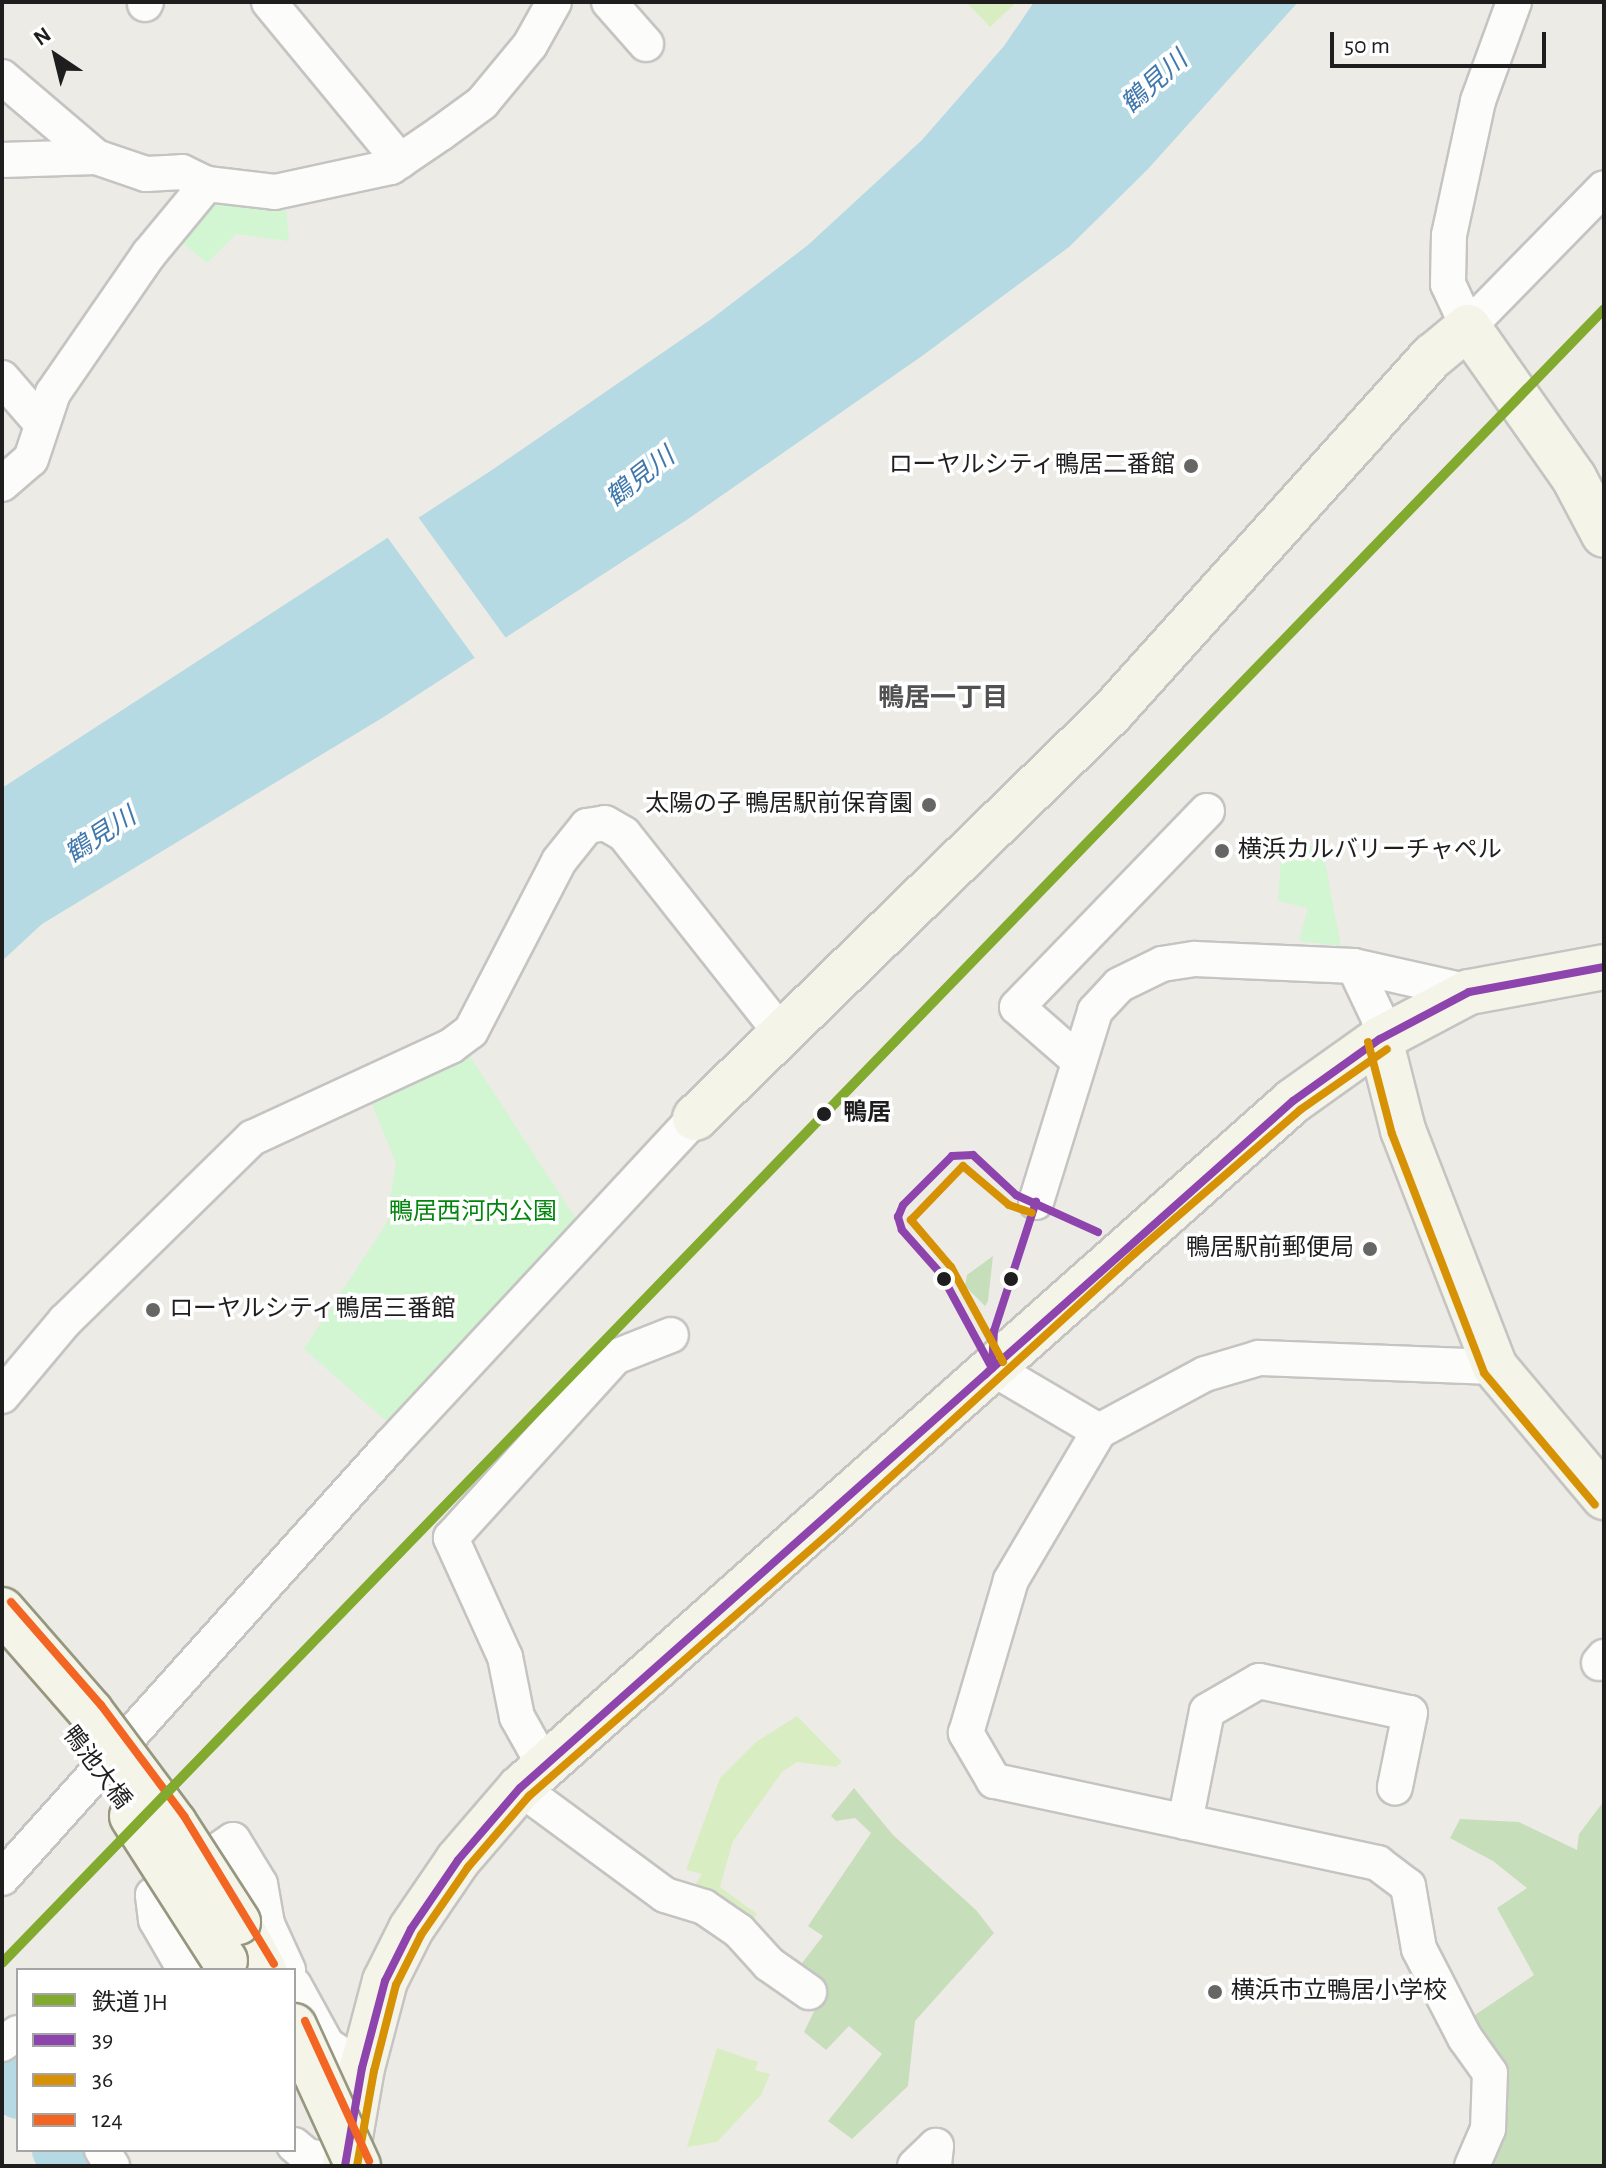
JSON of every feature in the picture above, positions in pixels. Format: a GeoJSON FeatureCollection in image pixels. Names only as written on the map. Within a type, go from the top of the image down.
{"type":"FeatureCollection","features":[{"type":"Feature","properties":{"kind":"street"},"geometry":{"type":"LineString","coordinates":[[269,2],[400,161]]}},
{"type":"Feature","properties":{"kind":"street"},"geometry":{"type":"LineString","coordinates":[[4,84],[96,157],[146,174],[182,172],[207,184],[275,192],[400,161],[482,103],[530,45],[554,2]]}},
{"type":"Feature","properties":{"kind":"street"},"geometry":{"type":"LineString","coordinates":[[609,2],[646,44]]}},
{"type":"Feature","properties":{"kind":"street"},"geometry":{"type":"LineString","coordinates":[[1514,2],[1478,101],[1449,235],[1448,284],[1468,327],[1574,478],[1604,535]]}},
{"type":"Feature","properties":{"kind":"street"},"geometry":{"type":"LineString","coordinates":[[2,160],[96,157]]}},
{"type":"Feature","properties":{"kind":"street"},"geometry":{"type":"LineString","coordinates":[[2,484],[31,459],[53,393],[132,278],[207,184]]}},
{"type":"Feature","properties":{"kind":"street"},"geometry":{"type":"LineString","coordinates":[[2,1878],[390,1446],[695,1118],[1111,713],[1433,356],[1468,327],[1604,188]]}},
{"type":"Feature","properties":{"kind":"street"},"geometry":{"type":"LineString","coordinates":[[2,378],[41,423]]}},
{"type":"Feature","properties":{"kind":"street"},"geometry":{"type":"LineString","coordinates":[[1079,1061],[1017,1007],[1207,811]]}},
{"type":"Feature","properties":{"kind":"street"},"geometry":{"type":"LineString","coordinates":[[2,1396],[65,1321],[252,1138],[451,1046],[471,1031],[559,861],[587,826],[605,823],[624,834],[781,1033]]}},
{"type":"Feature","properties":{"kind":"street"},"geometry":{"type":"LineString","coordinates":[[1036,1202],[1095,1011],[1119,985],[1162,964],[1208,959],[1354,966],[1469,992]]}},
{"type":"Feature","properties":{"kind":"street"},"geometry":{"type":"LineString","coordinates":[[1354,966],[1379,1019],[1380,1039],[1403,1130],[1495,1367],[1604,1497]]}},
{"type":"Feature","properties":{"kind":"street"},"geometry":{"type":"LineString","coordinates":[[346,2165],[362,2068],[385,1981],[411,1929],[458,1860],[533,1778],[1293,1101],[1380,1039],[1469,992],[1604,967]]}},
{"type":"Feature","properties":{"kind":"street"},"geometry":{"type":"LineString","coordinates":[[671,1335],[615,1357],[451,1538],[505,1657],[533,1778],[665,1895],[704,1907],[739,1931],[769,1964],[809,1992]]}},
{"type":"Feature","properties":{"kind":"street"},"geometry":{"type":"LineString","coordinates":[[1472,2166],[1488,2129],[1490,2073],[1465,2038],[1419,1949],[1408,1886],[1378,1863],[994,1781],[966,1733],[1011,1580],[1099,1431],[1205,1374],[1259,1358],[1495,1367]]}},
{"type":"Feature","properties":{"kind":"street"},"geometry":{"type":"LineString","coordinates":[[992,1368],[1099,1431]]}},
{"type":"Feature","properties":{"kind":"street","name":"鴨池大橋"},"geometry":{"type":"LineString","coordinates":[[2,1610],[91,1712],[174,1823],[263,1968]]}},
{"type":"Feature","properties":{"kind":"street","name":"鴨池大橋"},"geometry":{"type":"LineString","coordinates":[[2,1656],[109,1784],[229,1968]]}},
{"type":"Feature","properties":{"kind":"street"},"geometry":{"type":"LineString","coordinates":[[1185,1822],[1207,1711],[1259,1681],[1410,1713],[1395,1787]]}},
{"type":"Feature","properties":{"kind":"street"},"geometry":{"type":"LineString","coordinates":[[184,1968],[156,1920],[153,1895],[233,1840],[260,1884],[267,1924],[287,1968]]}},
{"type":"Feature","properties":{"kind":"street"},"geometry":{"type":"LineString","coordinates":[[296,1989],[327,2045],[362,2068]]}},
{"type":"Feature","properties":{"kind":"street"},"geometry":{"type":"LineString","coordinates":[[296,2031],[346,2165]]}},
{"type":"Feature","properties":{"kind":"street"},"geometry":{"type":"LineString","coordinates":[[296,2094],[346,2165]]}},
{"type":"Feature","properties":{"kind":"street"},"geometry":{"type":"LineString","coordinates":[[915,2166],[936,2146],[934,2166]]}},
{"type":"Feature","properties":{"kind":"street"},"geometry":{"type":"LineString","coordinates":[[296,2147],[307,2156],[346,2165]]}},
{"type":"Feature","properties":{"kind":"green space"},"geometry":{"type":"Polygon","coordinates":[[[966,2],[1017,2],[990,27],[966,2]]]}},
{"type":"Feature","properties":{"kind":"green space"},"geometry":{"type":"Polygon","coordinates":[[[208,194],[285,197],[289,241],[236,234],[207,263],[174,236],[208,194]]]}},
{"type":"Feature","properties":{"kind":"green space"},"geometry":{"type":"Polygon","coordinates":[[[1282,846],[1322,846],[1341,946],[1299,941],[1308,908],[1278,901],[1282,846]]]}},
{"type":"Feature","properties":{"kind":"green space","name":"鴨居西河内公園"},"geometry":{"type":"Polygon","coordinates":[[[467,1052],[578,1222],[392,1426],[304,1349],[386,1224],[396,1163],[369,1097],[467,1052]]]}},
{"type":"Feature","properties":{"kind":"green space"},"geometry":{"type":"Polygon","coordinates":[[[993,1256],[985,1306],[965,1286],[967,1275],[993,1256]]]}},
{"type":"Feature","properties":{"kind":"green space"},"geometry":{"type":"Polygon","coordinates":[[[797,1716],[842,1762],[836,1767],[797,1762],[782,1772],[733,1841],[720,1887],[757,1914],[750,1924],[691,1891],[702,1874],[686,1870],[720,1778],[756,1742],[797,1716]]]}},
{"type":"Feature","properties":{"kind":"green space"},"geometry":{"type":"Polygon","coordinates":[[[854,1788],[893,1835],[976,1910],[994,1933],[915,2021],[908,2086],[852,2139],[828,2121],[882,2054],[849,2026],[826,2050],[804,2032],[823,1993],[795,1972],[823,1936],[808,1926],[871,1833],[855,1818],[836,1821],[831,1816],[854,1788]]]}},
{"type":"Feature","properties":{"kind":"green space"},"geometry":{"type":"Polygon","coordinates":[[[1604,1801],[1604,2166],[1478,2166],[1472,2017],[1534,1975],[1497,1908],[1527,1888],[1493,1861],[1450,1838],[1460,1819],[1519,1822],[1577,1850],[1579,1834],[1604,1801]]]}},
{"type":"Feature","properties":{"kind":"green space"},"geometry":{"type":"Polygon","coordinates":[[[717,2048],[758,2062],[755,2070],[770,2074],[761,2095],[717,2142],[687,2147],[717,2048]]]}},
{"type":"Feature","properties":{"kind":"water","name":"鶴見川"},"geometry":{"type":"Polygon","coordinates":[[[1034,2],[1298,2],[1148,169],[1069,247],[922,356],[688,519],[382,718],[42,924],[2,961],[2,788],[492,470],[710,320],[808,245],[922,140],[1004,46],[1034,2]]]}},
{"type":"Feature","properties":{"kind":"pier"},"geometry":{"type":"Polygon","coordinates":[[[416,514],[508,641],[477,661],[385,534],[416,514]]]}},
{"type":"Feature","properties":{"kind":"waterway"},"geometry":{"type":"LineString","coordinates":[[2,2070],[16,2090]]}},
{"type":"Feature","properties":{"kind":"waterway"},"geometry":{"type":"LineString","coordinates":[[59,2152],[69,2166]]}},
{"type":"Feature","properties":{"kind":"rail line","name":"JH"},"geometry":{"type":"LineString","coordinates":[[2,1963],[1604,309]]}},
{"type":"Feature","properties":{"kind":"transit line","name":"39"},"geometry":{"type":"LineString","coordinates":[[345,2166],[362,2068],[385,1981],[411,1929],[458,1860],[520,1788],[1293,1101],[1380,1039],[1469,992],[1604,967]]}},
{"type":"Feature","properties":{"kind":"transit line","name":"36"},"geometry":{"type":"LineString","coordinates":[[1368,1042],[1392,1134],[1484,1373],[1595,1505]]}},
{"type":"Feature","properties":{"kind":"transit line","name":"36"},"geometry":{"type":"LineString","coordinates":[[357,2166],[374,2071],[396,1985],[421,1935],[468,1867],[529,1796],[835,1528],[1134,1254],[1300,1110],[1387,1049]]}},
{"type":"Feature","properties":{"kind":"transit line","name":"39"},"geometry":{"type":"LineString","coordinates":[[992,1368],[941,1274],[902,1230],[898,1217],[903,1205],[952,1156],[973,1155],[1016,1195],[1098,1232]]}},
{"type":"Feature","properties":{"kind":"transit line","name":"36"},"geometry":{"type":"LineString","coordinates":[[1003,1362],[951,1267],[911,1220],[963,1166],[1009,1205],[1032,1213]]}},
{"type":"Feature","properties":{"kind":"transit line","name":"39"},"geometry":{"type":"LineString","coordinates":[[985,1375],[992,1368],[994,1331],[1036,1202]]}},
{"type":"Feature","properties":{"kind":"transit line","name":"124"},"geometry":{"type":"LineString","coordinates":[[11,1602],[101,1705],[184,1816],[274,1964]]}},
{"type":"Feature","properties":{"kind":"transit line","name":"124"},"geometry":{"type":"LineString","coordinates":[[305,2021],[369,2161]]}},
{"type":"Feature","properties":{"kind":"place","name":"ローヤルシティ鴨居二番館"},"geometry":{"type":"Point","coordinates":[1191,466]}},
{"type":"Feature","properties":{"kind":"place","name":"太陽の子 鴨居駅前保育園"},"geometry":{"type":"Point","coordinates":[929,805]}},
{"type":"Feature","properties":{"kind":"place","name":"横浜カルバリーチャペル"},"geometry":{"type":"Point","coordinates":[1222,851]}},
{"type":"Feature","properties":{"kind":"place","name":"鴨居"},"geometry":{"type":"Point","coordinates":[824,1114]}},
{"type":"Feature","properties":{"kind":"place","name":"鴨居駅前郵便局"},"geometry":{"type":"Point","coordinates":[1370,1249]}},
{"type":"Feature","properties":{"kind":"place","name":"ローヤルシティ鴨居三番館"},"geometry":{"type":"Point","coordinates":[153,1310]}},
{"type":"Feature","properties":{"kind":"place","name":"横浜市立鴨居小学校"},"geometry":{"type":"Point","coordinates":[1215,1992]}},
{"type":"Feature","properties":{"kind":"district","name":"鴨居一丁目"},"geometry":{"type":"Point","coordinates":[943,699]}}]}
